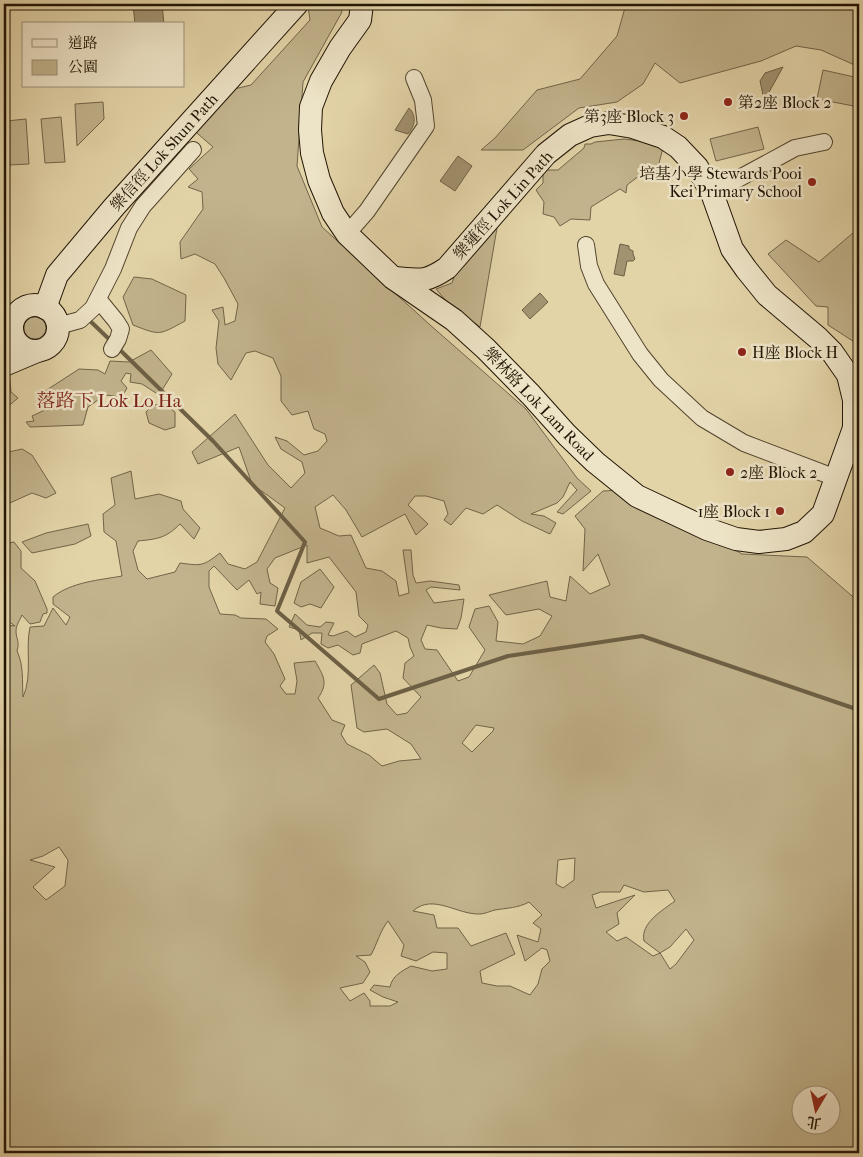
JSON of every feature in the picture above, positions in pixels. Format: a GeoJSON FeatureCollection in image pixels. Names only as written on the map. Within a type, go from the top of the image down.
{"type":"FeatureCollection","features":[{"type":"Feature","properties":{"kind":"street","name":"樂信徑 Lok Shun Path"},"geometry":{"type":"LineString","coordinates":[[193,150],[143,206],[129,228],[116,262],[93,308],[80,320],[52,317],[38,306],[24,308],[19,313],[8,335],[30,350],[37,351],[50,346],[55,340],[52,317],[57,275],[297,4]]}},
{"type":"Feature","properties":{"kind":"street"},"geometry":{"type":"LineString","coordinates":[[362,4],[360,20],[340,48],[321,81],[311,107],[312,153],[319,180],[332,213],[346,234],[367,211],[426,126],[423,100],[414,78]]}},
{"type":"Feature","properties":{"kind":"street","name":"樂蓮徑 Lok Lin Path"},"geometry":{"type":"LineString","coordinates":[[393,278],[424,281],[435,277],[448,268],[546,154],[570,135],[590,126],[609,124],[634,127],[663,137],[678,147],[697,167],[712,193],[732,248],[746,269],[767,295],[832,352],[848,375],[854,400],[856,423]]}},
{"type":"Feature","properties":{"kind":"street"},"geometry":{"type":"LineString","coordinates":[[712,193],[795,148],[824,142]]}},
{"type":"Feature","properties":{"kind":"street","name":"樂林路 Lok Lam Road"},"geometry":{"type":"LineString","coordinates":[[346,234],[393,278],[454,320],[507,369],[567,435],[595,462],[638,496],[707,529],[736,539],[759,542],[786,540],[804,532],[823,514],[856,423]]}},
{"type":"Feature","properties":{"kind":"street"},"geometry":{"type":"LineString","coordinates":[[586,245],[589,266],[596,284],[634,346],[661,380],[702,418],[744,443],[836,478]]}},
{"type":"Feature","properties":{"kind":"street","name":"樂蓮徑 Lok Lin Path"},"geometry":{"type":"LineString","coordinates":[[448,268],[443,283],[443,294],[454,320]]}},
{"type":"Feature","properties":{"kind":"street"},"geometry":{"type":"LineString","coordinates":[[98,299],[121,329],[112,349]]}},
{"type":"Feature","properties":{"kind":"street"},"geometry":{"type":"LineString","coordinates":[[4,365],[37,351]]}},
{"type":"Feature","properties":{"kind":"street","name":"樂蓮徑 Lok Lin Path"},"geometry":{"type":"LineString","coordinates":[[832,352],[859,366]]}},
{"type":"Feature","properties":{"kind":"green space"},"geometry":{"type":"Polygon","coordinates":[[[310,4],[339,4],[342,12],[303,82],[297,166],[322,227],[526,409],[577,478],[591,491],[563,514],[557,512],[577,490],[570,482],[563,497],[557,503],[531,514],[544,516],[556,523],[550,534],[522,521],[497,505],[483,514],[466,508],[451,525],[444,520],[448,514],[444,501],[426,496],[415,496],[408,505],[428,524],[416,535],[405,514],[362,537],[346,510],[333,495],[315,507],[320,528],[339,536],[351,535],[366,568],[382,571],[396,581],[399,596],[409,593],[403,550],[411,550],[413,575],[416,583],[430,581],[459,585],[460,590],[431,587],[426,590],[434,603],[464,599],[457,629],[427,625],[421,640],[425,649],[437,650],[458,681],[469,677],[485,650],[469,627],[475,609],[489,606],[498,622],[496,641],[523,644],[540,636],[552,616],[539,609],[506,615],[489,595],[547,581],[550,597],[566,601],[570,576],[590,594],[610,585],[598,554],[583,571],[585,529],[575,516],[603,491],[622,490],[683,520],[742,554],[807,557],[859,602],[859,1153],[4,1153],[4,771],[8,768],[7,757],[4,751],[4,704],[6,702],[3,676],[8,650],[4,647],[5,625],[15,626],[4,618],[4,544],[14,542],[21,551],[21,568],[35,581],[47,609],[47,613],[43,614],[40,622],[30,624],[22,615],[17,627],[17,651],[22,668],[23,697],[28,680],[30,627],[44,626],[53,608],[66,625],[70,617],[53,604],[53,597],[77,585],[122,576],[116,541],[104,532],[103,514],[115,505],[111,478],[131,471],[135,499],[159,494],[181,501],[183,509],[200,528],[194,539],[180,524],[161,537],[138,541],[133,551],[138,570],[147,579],[175,572],[180,563],[198,565],[206,563],[220,553],[228,564],[245,569],[257,562],[285,508],[252,484],[239,447],[198,464],[192,452],[235,414],[268,465],[291,488],[305,473],[302,462],[281,449],[275,437],[287,441],[304,455],[318,451],[327,441],[325,434],[314,429],[308,411],[292,415],[281,401],[281,376],[273,358],[255,351],[246,353],[231,380],[218,364],[216,348],[219,321],[212,310],[223,307],[225,325],[235,321],[238,304],[215,264],[195,254],[181,259],[180,242],[203,209],[202,192],[188,187],[198,179],[189,169],[213,147],[190,127],[217,93],[251,85],[310,20],[308,6],[310,4]],[[307,545],[275,558],[267,569],[270,583],[278,588],[275,606],[260,604],[261,592],[257,594],[249,580],[237,590],[214,566],[209,571],[209,587],[220,614],[235,615],[241,618],[266,619],[278,629],[267,636],[265,642],[274,654],[285,679],[280,686],[286,694],[295,694],[297,681],[294,663],[315,661],[324,679],[323,688],[318,698],[332,720],[345,725],[341,734],[347,744],[369,755],[382,766],[399,761],[421,759],[411,744],[387,729],[364,732],[357,728],[351,685],[374,665],[380,673],[387,704],[397,715],[407,713],[421,697],[403,678],[405,663],[414,656],[408,638],[396,631],[362,644],[360,653],[353,655],[338,645],[328,648],[321,644],[322,633],[312,633],[301,640],[299,630],[289,627],[295,614],[307,625],[320,627],[326,622],[334,623],[328,635],[333,636],[347,631],[355,637],[366,632],[368,625],[359,616],[356,592],[329,557],[307,563],[307,545]],[[476,725],[462,743],[472,752],[494,728],[476,725]],[[59,847],[43,856],[30,860],[55,867],[33,887],[46,900],[65,886],[68,860],[59,847]],[[575,858],[558,860],[556,884],[563,888],[574,880],[575,858]],[[624,885],[620,892],[601,892],[592,895],[596,908],[635,895],[617,913],[619,924],[606,932],[617,941],[626,937],[653,956],[660,953],[644,941],[644,934],[645,928],[649,923],[675,901],[668,890],[644,892],[624,885]],[[529,902],[521,906],[495,910],[484,914],[471,913],[437,904],[421,906],[413,911],[434,915],[437,928],[458,928],[471,946],[506,933],[515,954],[480,971],[482,983],[510,986],[530,995],[538,984],[542,969],[550,961],[547,950],[542,948],[525,961],[517,935],[538,942],[541,929],[533,923],[542,915],[529,902]],[[388,921],[371,955],[356,956],[365,962],[370,972],[363,983],[340,988],[350,1001],[364,993],[370,1001],[370,1006],[390,1006],[398,1002],[370,990],[374,985],[390,987],[395,977],[411,966],[432,971],[447,969],[447,953],[433,952],[416,961],[401,956],[404,945],[388,921]],[[686,929],[670,947],[660,953],[670,969],[694,940],[686,929]]]}},
{"type":"Feature","properties":{"kind":"green space"},"geometry":{"type":"Polygon","coordinates":[[[626,4],[859,4],[859,67],[821,50],[796,46],[761,61],[680,83],[655,63],[643,84],[617,102],[579,108],[523,150],[481,150],[495,138],[537,90],[580,79],[617,36],[626,4]]]}},
{"type":"Feature","properties":{"kind":"green space"},"geometry":{"type":"Polygon","coordinates":[[[823,70],[859,78],[859,107],[817,99],[823,70]]]}},
{"type":"Feature","properties":{"kind":"green space"},"geometry":{"type":"Polygon","coordinates":[[[103,102],[104,119],[77,146],[75,104],[103,102]]]}},
{"type":"Feature","properties":{"kind":"green space"},"geometry":{"type":"Polygon","coordinates":[[[61,117],[65,162],[45,163],[41,119],[61,117]]]}},
{"type":"Feature","properties":{"kind":"green space"},"geometry":{"type":"Polygon","coordinates":[[[26,119],[29,164],[10,165],[6,121],[26,119]]]}},
{"type":"Feature","properties":{"kind":"green space"},"geometry":{"type":"Polygon","coordinates":[[[758,127],[764,149],[716,161],[710,139],[758,127]]]}},
{"type":"Feature","properties":{"kind":"green space"},"geometry":{"type":"Polygon","coordinates":[[[624,139],[664,144],[657,171],[643,173],[627,185],[626,193],[620,189],[591,207],[590,220],[571,219],[560,226],[554,217],[543,214],[544,202],[536,190],[543,183],[543,170],[558,170],[584,148],[585,144],[624,139]]]}},
{"type":"Feature","properties":{"kind":"green space"},"geometry":{"type":"Polygon","coordinates":[[[859,220],[859,345],[828,325],[828,307],[816,306],[768,254],[786,240],[819,262],[854,232],[859,220]]]}},
{"type":"Feature","properties":{"kind":"green space"},"geometry":{"type":"Polygon","coordinates":[[[497,228],[480,327],[475,323],[472,326],[458,315],[436,289],[452,283],[454,277],[451,271],[497,228]]]}},
{"type":"Feature","properties":{"kind":"green space"},"geometry":{"type":"Polygon","coordinates":[[[134,277],[152,279],[186,295],[185,321],[160,332],[149,331],[133,325],[123,297],[134,277]]]}},
{"type":"Feature","properties":{"kind":"green space"},"geometry":{"type":"Polygon","coordinates":[[[31,317],[39,317],[46,324],[46,332],[39,339],[31,339],[24,332],[24,324],[31,317]]]}},
{"type":"Feature","properties":{"kind":"green space"},"geometry":{"type":"Polygon","coordinates":[[[151,350],[172,374],[159,395],[142,384],[130,382],[131,374],[126,373],[121,381],[127,388],[122,397],[105,395],[88,407],[83,425],[30,427],[26,422],[34,421],[32,416],[45,410],[36,397],[79,369],[98,370],[105,374],[110,361],[129,362],[151,350]]]}},
{"type":"Feature","properties":{"kind":"green space"},"geometry":{"type":"Polygon","coordinates":[[[9,370],[11,392],[18,398],[5,409],[4,371],[9,370]]]}},
{"type":"Feature","properties":{"kind":"green space"},"geometry":{"type":"Polygon","coordinates":[[[165,404],[175,412],[175,427],[165,430],[149,423],[146,412],[153,405],[165,404]]]}},
{"type":"Feature","properties":{"kind":"green space"},"geometry":{"type":"Polygon","coordinates":[[[22,449],[32,455],[56,493],[46,498],[32,493],[4,505],[4,453],[22,449]]]}},
{"type":"Feature","properties":{"kind":"green space"},"geometry":{"type":"Polygon","coordinates":[[[88,524],[91,536],[75,544],[32,553],[22,542],[46,533],[88,524]]]}},
{"type":"Feature","properties":{"kind":"green space"},"geometry":{"type":"Polygon","coordinates":[[[320,569],[334,587],[321,608],[310,604],[301,607],[294,603],[301,582],[320,569]]]}},
{"type":"Feature","properties":{"kind":"shaded area"},"geometry":{"type":"Polygon","coordinates":[[[133,4],[162,4],[164,22],[135,22],[133,4]]]}},
{"type":"Feature","properties":{"kind":"shaded area"},"geometry":{"type":"Polygon","coordinates":[[[783,67],[768,94],[766,96],[763,95],[760,81],[765,73],[783,67]]]}},
{"type":"Feature","properties":{"kind":"shaded area"},"geometry":{"type":"Polygon","coordinates":[[[409,108],[414,118],[414,124],[410,131],[408,134],[395,130],[409,108]]]}},
{"type":"Feature","properties":{"kind":"shaded area"},"geometry":{"type":"Polygon","coordinates":[[[458,156],[472,166],[455,191],[440,181],[458,156]]]}},
{"type":"Feature","properties":{"kind":"shaded area"},"geometry":{"type":"Polygon","coordinates":[[[620,244],[629,246],[629,249],[633,251],[635,259],[627,261],[624,276],[614,274],[620,244]]]}},
{"type":"Feature","properties":{"kind":"shaded area"},"geometry":{"type":"Polygon","coordinates":[[[540,293],[548,302],[530,319],[522,310],[540,293]]]}},
{"type":"Feature","properties":{"kind":"waterway"},"geometry":{"type":"LineString","coordinates":[[87,318],[111,341]]}},
{"type":"Feature","properties":{"kind":"waterway"},"geometry":{"type":"LineString","coordinates":[[118,348],[213,441],[305,542],[277,611],[379,699],[508,656],[642,636],[859,710]]}},
{"type":"Feature","properties":{"kind":"place","name":"第2座 Block 2"},"geometry":{"type":"Point","coordinates":[728,102]}},
{"type":"Feature","properties":{"kind":"place","name":"第3座 Block 3"},"geometry":{"type":"Point","coordinates":[684,116]}},
{"type":"Feature","properties":{"kind":"place","name":"培基小學 Stewards Pooi Kei Primary School"},"geometry":{"type":"Point","coordinates":[812,182]}},
{"type":"Feature","properties":{"kind":"place","name":"H座 Block H"},"geometry":{"type":"Point","coordinates":[742,352]}},
{"type":"Feature","properties":{"kind":"place","name":"2座 Block 2"},"geometry":{"type":"Point","coordinates":[730,472]}},
{"type":"Feature","properties":{"kind":"place","name":"1座 Block 1"},"geometry":{"type":"Point","coordinates":[780,511]}},
{"type":"Feature","properties":{"kind":"district","name":"落路下 Lok Lo Ha"},"geometry":{"type":"Point","coordinates":[109,401]}}]}
